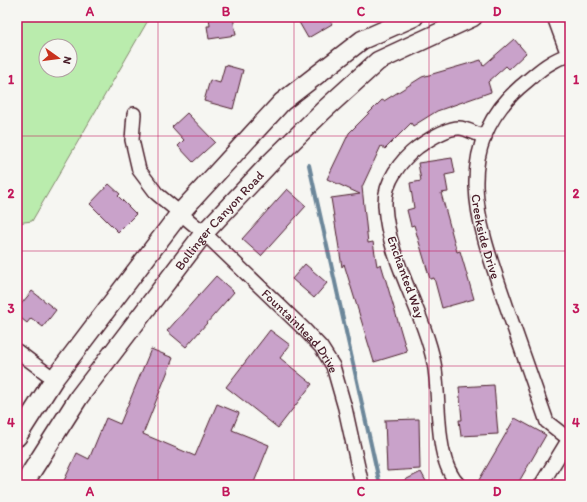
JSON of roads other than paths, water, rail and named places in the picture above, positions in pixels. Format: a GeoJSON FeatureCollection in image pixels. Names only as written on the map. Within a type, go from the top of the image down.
{"type":"FeatureCollection","features":[{"type":"Feature","properties":{"kind":"main road"},"geometry":{"type":"LineString","coordinates":[[17,437],[54,379],[180,214],[282,102],[362,40],[414,17]]}},
{"type":"Feature","properties":{"kind":"main road","name":"Bollinger Canyon Road"},"geometry":{"type":"LineString","coordinates":[[22,485],[80,397],[204,233],[324,110],[378,61],[473,17]]}},
{"type":"Feature","properties":{"kind":"street"},"geometry":{"type":"LineString","coordinates":[[554,17],[569,55]]}},
{"type":"Feature","properties":{"kind":"street","name":"Creekside Drive"},"geometry":{"type":"LineString","coordinates":[[569,55],[547,64],[503,103],[485,137],[477,159],[476,194],[483,238],[547,422],[569,439]]}},
{"type":"Feature","properties":{"kind":"street","name":"Fountainhead Drive"},"geometry":{"type":"LineString","coordinates":[[134,114],[132,140],[139,170],[157,194],[204,233],[304,329],[321,347],[333,366],[345,408],[362,485]]}},
{"type":"Feature","properties":{"kind":"street","name":"Enchanted Way"},"geometry":{"type":"LineString","coordinates":[[459,485],[444,464],[434,365],[430,344],[391,240],[385,204],[389,183],[393,174],[409,154],[432,137],[459,128],[485,137]]}},
{"type":"Feature","properties":{"kind":"street"},"geometry":{"type":"LineString","coordinates":[[17,351],[54,379]]}},
{"type":"Feature","properties":{"kind":"street"},"geometry":{"type":"LineString","coordinates":[[541,485],[569,439]]}},
{"type":"Feature","properties":{"kind":"waterway"},"geometry":{"type":"LineString","coordinates":[[309,165],[380,485]]}}]}
